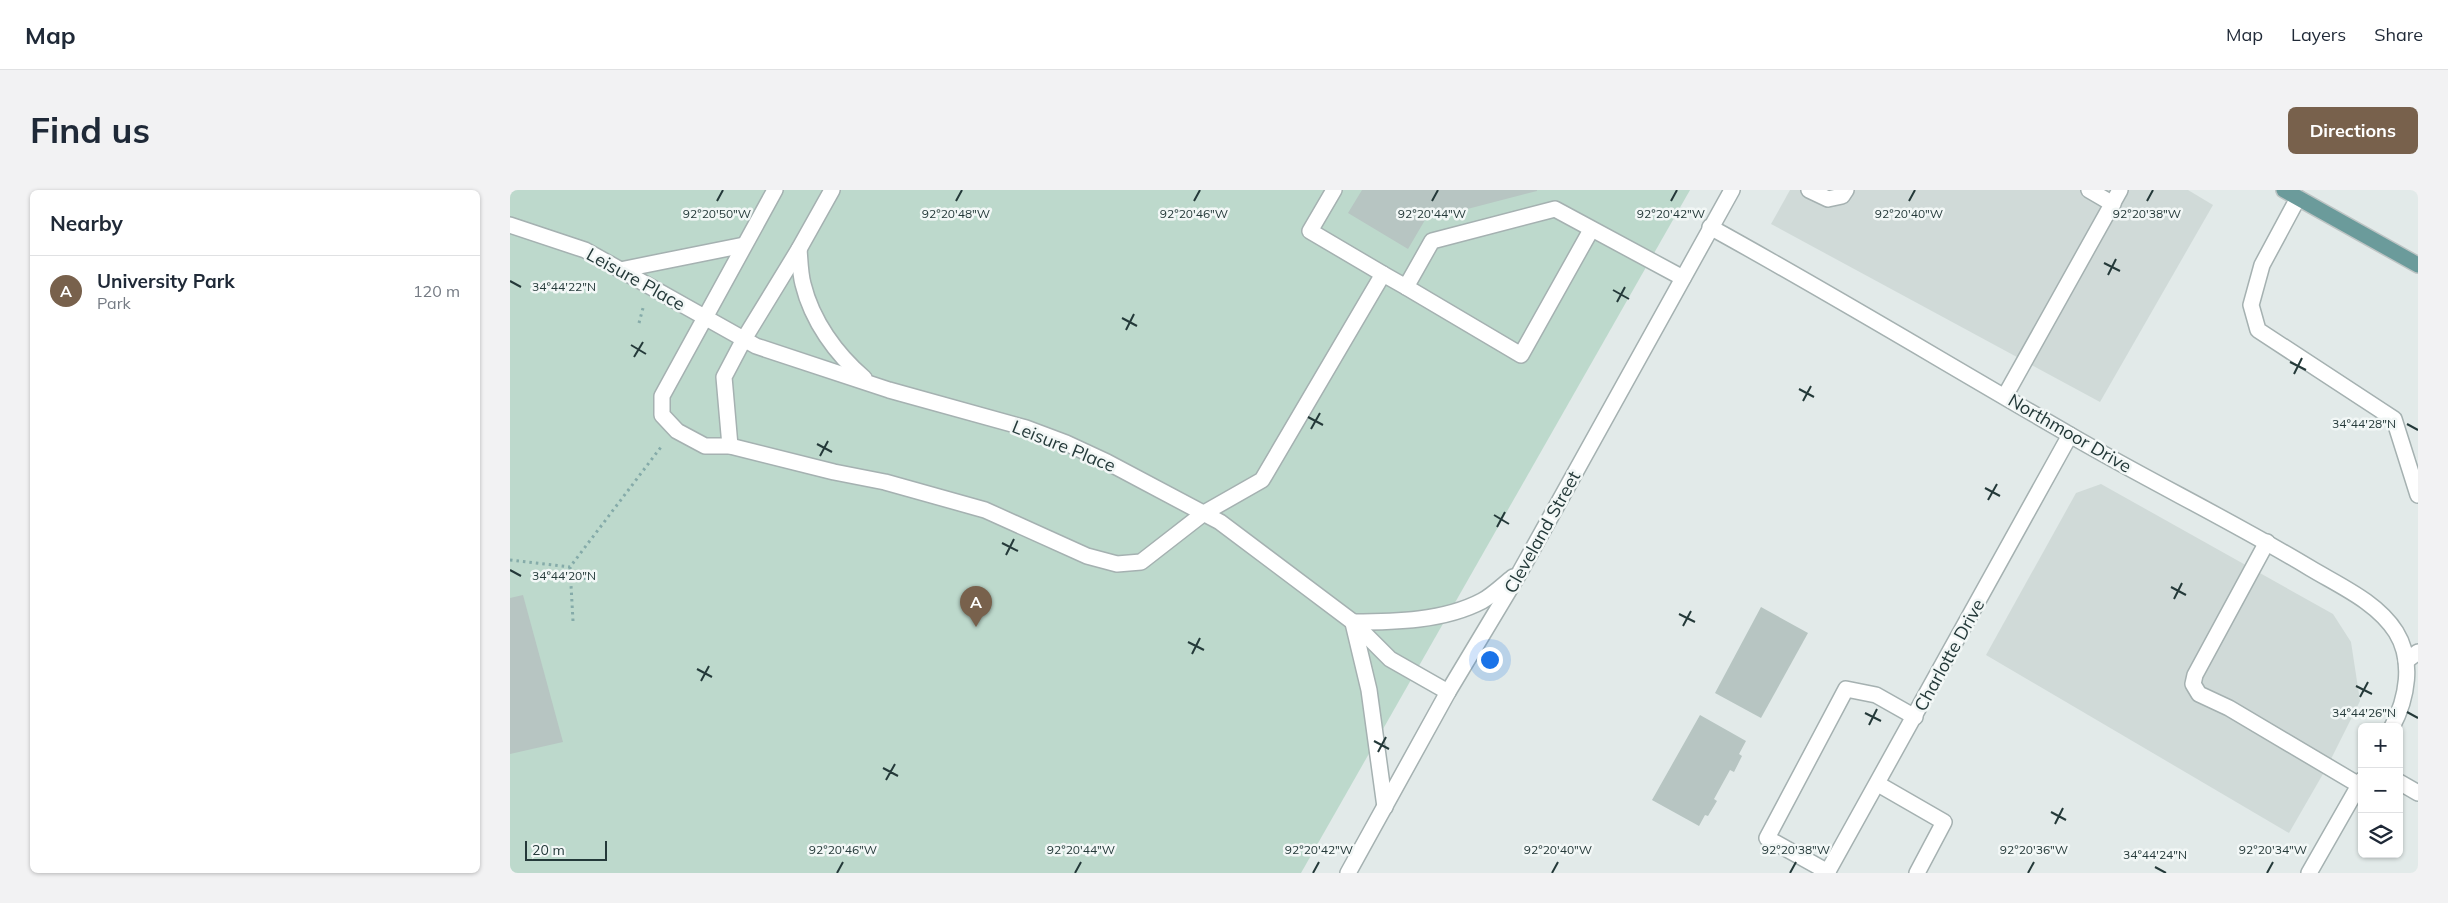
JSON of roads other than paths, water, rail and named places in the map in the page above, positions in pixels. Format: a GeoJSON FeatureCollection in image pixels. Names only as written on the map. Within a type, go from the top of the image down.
{"type":"FeatureCollection","features":[{"type":"Feature","properties":{"kind":"main road"},"geometry":{"type":"LineString","coordinates":[[2284,190],[2418,265]]}},
{"type":"Feature","properties":{"kind":"street","name":"Leisure Place"},"geometry":{"type":"LineString","coordinates":[[730,446],[705,446],[678,431],[662,415],[662,396],[775,190]]}},
{"type":"Feature","properties":{"kind":"street"},"geometry":{"type":"LineString","coordinates":[[832,190],[799,249],[744,338],[724,377],[730,446],[885,482],[977,507],[1026,526],[1088,556],[1117,564],[1140,562],[1204,513],[1262,480],[1383,274]]}},
{"type":"Feature","properties":{"kind":"street"},"geometry":{"type":"LineString","coordinates":[[1334,190],[1310,231],[1521,355],[1591,230]]}},
{"type":"Feature","properties":{"kind":"street","name":"Cleveland Street"},"geometry":{"type":"LineString","coordinates":[[1348,873],[1448,692],[1520,572],[1732,190]]}},
{"type":"Feature","properties":{"kind":"street"},"geometry":{"type":"LineString","coordinates":[[1809,190],[1828,199],[1842,196],[1846,190]]}},
{"type":"Feature","properties":{"kind":"street"},"geometry":{"type":"LineString","coordinates":[[2089,190],[2113,204]]}},
{"type":"Feature","properties":{"kind":"street"},"geometry":{"type":"LineString","coordinates":[[2005,396],[2120,190]]}},
{"type":"Feature","properties":{"kind":"street"},"geometry":{"type":"LineString","coordinates":[[2298,198],[2262,265],[2251,304],[2258,330],[2394,419],[2418,495]]}},
{"type":"Feature","properties":{"kind":"street"},"geometry":{"type":"LineString","coordinates":[[1406,287],[1432,241],[1555,209],[1683,278]]}},
{"type":"Feature","properties":{"kind":"street","name":"Leisure Place"},"geometry":{"type":"LineString","coordinates":[[510,225],[584,250],[756,346],[869,383],[1026,428],[1066,443],[1204,513],[1271,559],[1353,622],[1390,659],[1448,692]]}},
{"type":"Feature","properties":{"kind":"street","name":"Northmoor Drive"},"geometry":{"type":"LineString","coordinates":[[1710,228],[2005,396],[2070,436],[2267,542],[2365,601],[2396,631],[2401,643],[2412,657],[2404,700],[2394,723]]}},
{"type":"Feature","properties":{"kind":"street"},"geometry":{"type":"LineString","coordinates":[[620,270],[744,245]]}},
{"type":"Feature","properties":{"kind":"street"},"geometry":{"type":"LineString","coordinates":[[799,249],[802,282],[808,300],[827,338],[852,368],[869,383]]}},
{"type":"Feature","properties":{"kind":"street","name":"Charlotte Drive"},"geometry":{"type":"LineString","coordinates":[[1827,872],[1878,784],[2070,436]]}},
{"type":"Feature","properties":{"kind":"street"},"geometry":{"type":"LineString","coordinates":[[2267,542],[2195,675],[2194,684],[2199,694],[2229,708],[2358,782]]}},
{"type":"Feature","properties":{"kind":"street"},"geometry":{"type":"LineString","coordinates":[[1385,806],[1369,690],[1353,622],[1386,622],[1450,613],[1482,601],[1520,572]]}},
{"type":"Feature","properties":{"kind":"street"},"geometry":{"type":"LineString","coordinates":[[1827,872],[1767,838],[1846,689],[1876,695],[1915,717]]}},
{"type":"Feature","properties":{"kind":"street"},"geometry":{"type":"LineString","coordinates":[[1878,784],[1944,822],[1917,873]]}},
{"type":"Feature","properties":{"kind":"street"},"geometry":{"type":"LineString","coordinates":[[2403,784],[2418,793]]}},
{"type":"Feature","properties":{"kind":"street"},"geometry":{"type":"LineString","coordinates":[[2309,873],[2358,787]]}},
{"type":"Feature","properties":{"kind":"place","name":"University Park"},"geometry":{"type":"Point","coordinates":[976,627]}}]}
